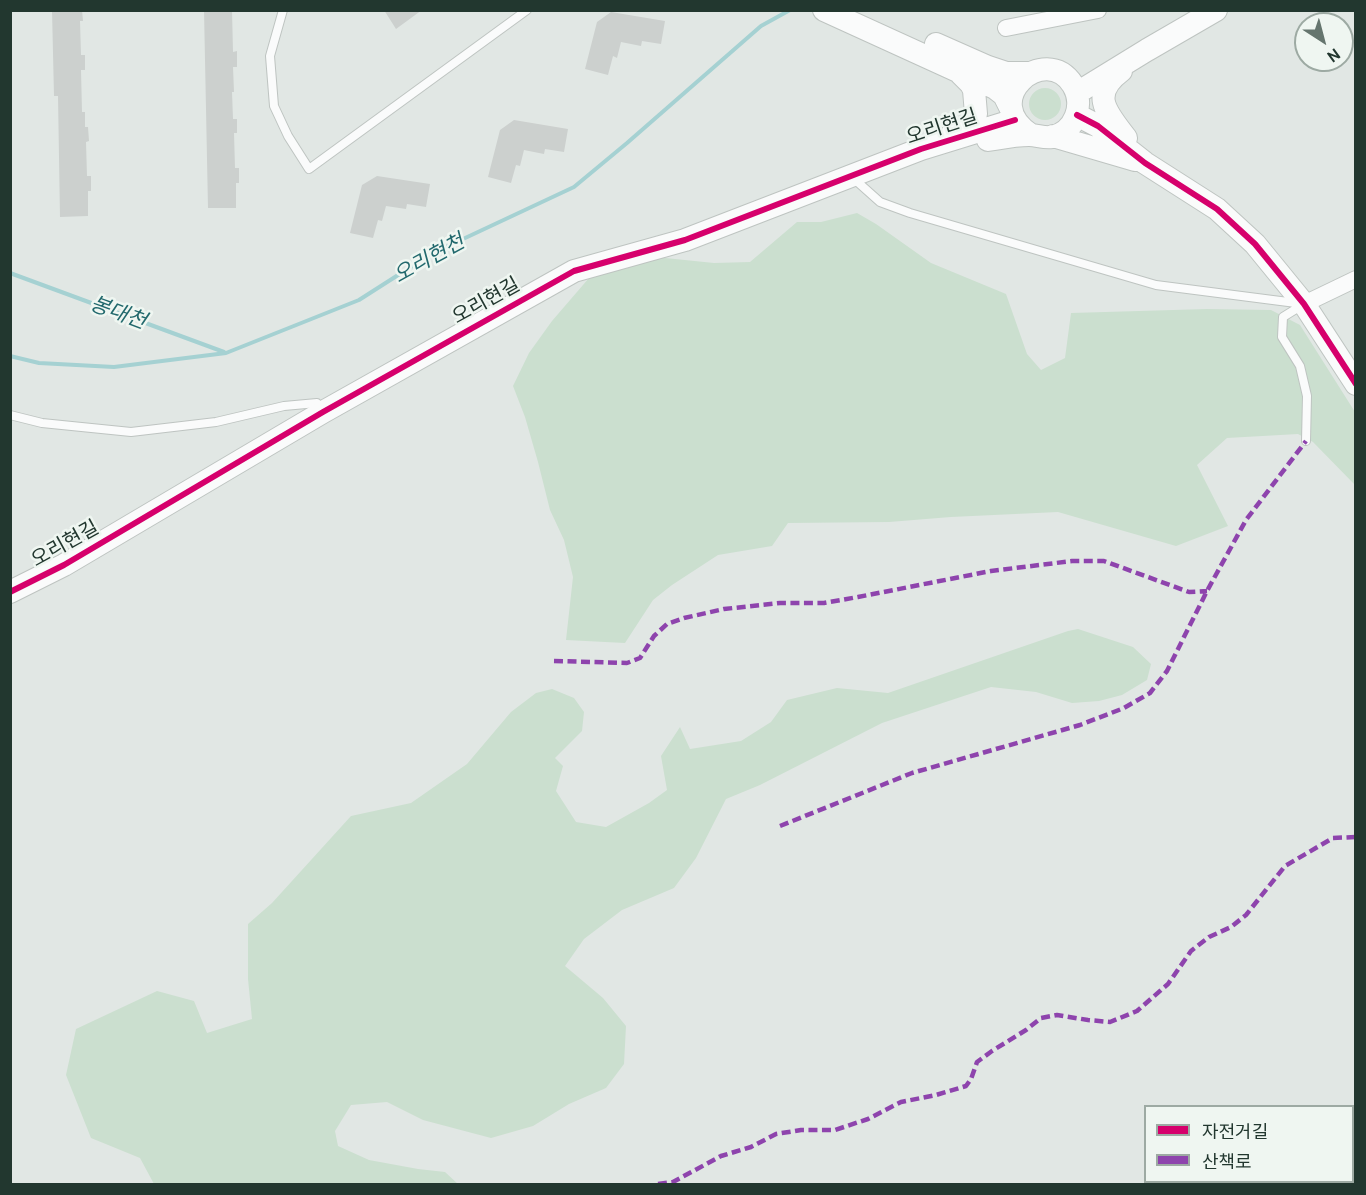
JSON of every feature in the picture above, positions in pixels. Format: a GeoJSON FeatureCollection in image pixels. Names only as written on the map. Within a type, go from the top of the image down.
{"type":"FeatureCollection","features":[{"type":"Feature","properties":{"kind":"street"},"geometry":{"type":"LineString","coordinates":[[824,10],[1006,73],[1077,72],[1111,64],[1148,50]]}},
{"type":"Feature","properties":{"kind":"street"},"geometry":{"type":"LineString","coordinates":[[860,10],[956,70],[995,88],[1004,95],[1027,125],[1145,163]]}},
{"type":"Feature","properties":{"kind":"street"},"geometry":{"type":"LineString","coordinates":[[1006,28],[1098,10]]}},
{"type":"Feature","properties":{"kind":"street"},"geometry":{"type":"LineString","coordinates":[[1216,10],[1192,17],[1077,104],[1071,124],[1063,132],[1027,125],[1011,98],[1015,87],[1022,79],[1042,72],[1063,75],[1071,83],[1077,104],[1098,126],[1145,163],[1217,209],[1255,244],[1304,304],[1356,384]]}},
{"type":"Feature","properties":{"kind":"street"},"geometry":{"type":"LineString","coordinates":[[1145,163],[1110,118],[1103,103],[1110,79],[1148,50]]}},
{"type":"Feature","properties":{"kind":"street"},"geometry":{"type":"LineString","coordinates":[[921,149],[966,127],[976,114],[975,90],[956,70]]}},
{"type":"Feature","properties":{"kind":"street","name":"오리현길"},"geometry":{"type":"LineString","coordinates":[[10,592],[64,565],[323,412],[574,271],[685,240],[921,149],[1027,125]]}},
{"type":"Feature","properties":{"kind":"street"},"geometry":{"type":"LineString","coordinates":[[1304,304],[1356,279]]}},
{"type":"Feature","properties":{"kind":"lane"},"geometry":{"type":"LineString","coordinates":[[283,10],[270,56],[274,106],[288,136],[309,168],[527,10]]}},
{"type":"Feature","properties":{"kind":"lane"},"geometry":{"type":"LineString","coordinates":[[852,176],[880,202],[910,213],[1156,285],[1304,304]]}},
{"type":"Feature","properties":{"kind":"lane"},"geometry":{"type":"LineString","coordinates":[[1304,304],[1283,316],[1282,338],[1300,366],[1307,396],[1306,441]]}},
{"type":"Feature","properties":{"kind":"lane"},"geometry":{"type":"LineString","coordinates":[[10,415],[42,423],[131,432],[216,422],[284,406],[317,403],[323,412]]}},
{"type":"Feature","properties":{"kind":"green space"},"geometry":{"type":"Polygon","coordinates":[[[1045,88],[1057,92],[1061,104],[1057,116],[1045,120],[1033,116],[1029,104],[1033,92],[1045,88]]]}},
{"type":"Feature","properties":{"kind":"green space"},"geometry":{"type":"Polygon","coordinates":[[[857,213],[931,263],[1006,294],[1027,354],[1041,370],[1065,358],[1071,313],[1207,309],[1271,310],[1300,325],[1355,412],[1355,485],[1313,442],[1298,434],[1227,438],[1197,465],[1228,526],[1176,546],[1058,512],[889,522],[788,523],[772,546],[718,555],[672,585],[653,600],[625,643],[566,640],[573,577],[564,540],[550,510],[525,417],[513,386],[529,353],[552,321],[589,278],[636,255],[714,263],[750,262],[797,222],[821,222],[857,213]]]}},
{"type":"Feature","properties":{"kind":"green space"},"geometry":{"type":"Polygon","coordinates":[[[1078,629],[1133,647],[1151,664],[1147,680],[1122,695],[1099,701],[1072,703],[1036,692],[991,687],[882,723],[760,785],[726,799],[696,858],[674,888],[622,910],[584,939],[565,966],[603,998],[626,1026],[624,1064],[606,1088],[569,1104],[533,1126],[491,1138],[423,1120],[387,1102],[351,1105],[335,1131],[338,1146],[369,1160],[445,1172],[458,1184],[154,1184],[140,1158],[91,1138],[66,1075],[76,1029],[157,991],[194,1001],[207,1033],[252,1019],[248,979],[248,924],[272,903],[351,816],[411,803],[467,764],[511,712],[536,693],[552,689],[574,698],[584,712],[582,731],[555,758],[563,766],[556,791],[576,822],[606,827],[667,790],[661,756],[680,727],[690,749],[741,741],[771,722],[787,700],[837,688],[888,693],[1078,629]]]}},
{"type":"Feature","properties":{"kind":"building"},"geometry":{"type":"Polygon","coordinates":[[[52,10],[82,10],[81,55],[85,55],[85,70],[81,70],[82,112],[85,112],[85,127],[88,127],[87,176],[91,176],[91,191],[88,191],[88,216],[60,217],[58,96],[54,96],[52,10]]]}},
{"type":"Feature","properties":{"kind":"building"},"geometry":{"type":"Polygon","coordinates":[[[204,10],[232,10],[233,52],[237,51],[237,67],[233,67],[234,92],[232,92],[233,119],[237,119],[237,133],[234,133],[235,168],[239,168],[239,183],[236,183],[236,208],[208,208],[204,10]]]}},
{"type":"Feature","properties":{"kind":"building"},"geometry":{"type":"Polygon","coordinates":[[[384,10],[422,10],[396,29],[384,10]]]}},
{"type":"Feature","properties":{"kind":"building"},"geometry":{"type":"Polygon","coordinates":[[[611,12],[665,21],[661,44],[642,41],[641,46],[621,42],[617,58],[613,56],[608,75],[585,69],[597,22],[611,12]]]}},
{"type":"Feature","properties":{"kind":"building"},"geometry":{"type":"Polygon","coordinates":[[[514,120],[568,129],[564,152],[545,149],[544,154],[524,150],[520,166],[516,165],[511,183],[488,177],[500,130],[514,120]]]}},
{"type":"Feature","properties":{"kind":"building"},"geometry":{"type":"Polygon","coordinates":[[[377,176],[430,184],[426,207],[407,204],[406,209],[386,206],[382,221],[378,220],[373,238],[350,233],[362,185],[377,176]]]}},
{"type":"Feature","properties":{"kind":"waterway","name":"오리현천"},"geometry":{"type":"LineString","coordinates":[[10,356],[39,363],[114,367],[226,353],[359,300],[431,254],[574,187],[761,26],[790,10]]}},
{"type":"Feature","properties":{"kind":"waterway","name":"봉대천"},"geometry":{"type":"LineString","coordinates":[[10,273],[224,352]]}},
{"type":"Feature","properties":{"kind":"marked path"},"geometry":{"type":"LineString","coordinates":[[780,826],[912,773],[1080,725],[1124,708],[1150,693],[1167,671],[1246,520],[1306,441]]}},
{"type":"Feature","properties":{"kind":"marked path"},"geometry":{"type":"LineString","coordinates":[[554,661],[627,663],[640,658],[654,636],[667,624],[724,609],[780,603],[824,603],[991,571],[1072,561],[1104,561],[1189,592],[1207,591]]}},
{"type":"Feature","properties":{"kind":"marked path"},"geometry":{"type":"LineString","coordinates":[[658,1184],[673,1182],[721,1156],[751,1147],[776,1134],[801,1130],[835,1130],[868,1119],[901,1102],[966,1086],[977,1062],[1041,1018],[1057,1015],[1110,1022],[1137,1011],[1168,984],[1191,951],[1209,937],[1231,927],[1246,915],[1285,866],[1333,838],[1356,837]]}},
{"type":"Feature","properties":{"kind":"cycle path"},"geometry":{"type":"LineString","coordinates":[[1077,115],[1098,126],[1145,163],[1217,209],[1255,244],[1304,304],[1356,384]]}},
{"type":"Feature","properties":{"kind":"cycle path"},"geometry":{"type":"LineString","coordinates":[[10,592],[64,565],[323,412],[574,271],[685,240],[921,149],[1015,120]]}}]}
